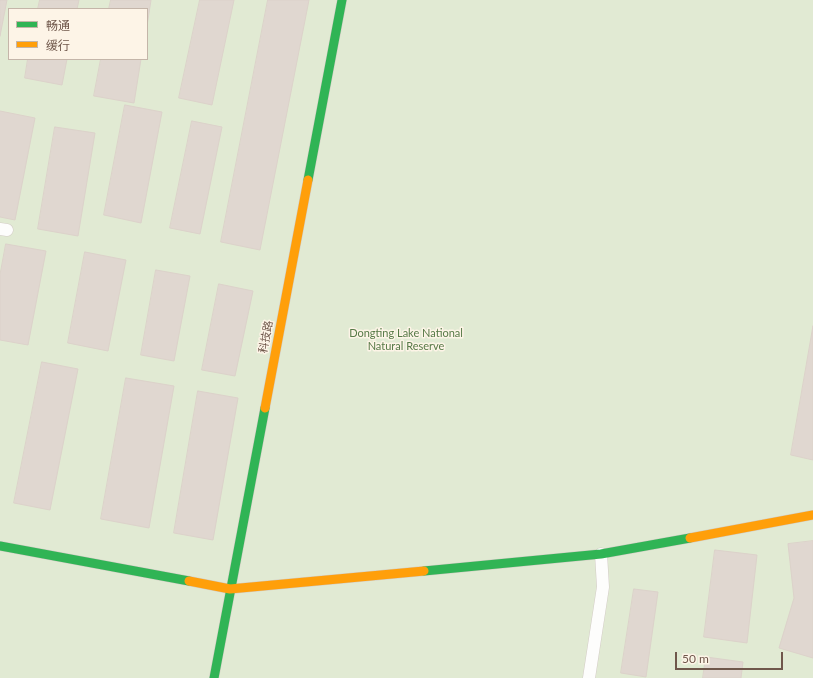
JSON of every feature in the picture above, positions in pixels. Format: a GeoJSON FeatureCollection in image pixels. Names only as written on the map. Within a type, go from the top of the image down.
{"type":"FeatureCollection","features":[{"type":"Feature","properties":{"kind":"street","name":"科技路"},"geometry":{"type":"LineString","coordinates":[[214,678],[342,0]]}},
{"type":"Feature","properties":{"kind":"street"},"geometry":{"type":"LineString","coordinates":[[0,546],[230,589],[601,554],[813,515]]}},
{"type":"Feature","properties":{"kind":"street"},"geometry":{"type":"LineString","coordinates":[[589,678],[603,587],[601,554]]}},
{"type":"Feature","properties":{"kind":"green space","name":"Dongting Lake National Natural Reserve"},"geometry":{"type":"Polygon","coordinates":[[[0,0],[813,0],[813,678],[0,678],[0,0]]]}},
{"type":"Feature","properties":{"kind":"building"},"geometry":{"type":"Polygon","coordinates":[[[0,0],[7,0],[0,36],[0,0]]]}},
{"type":"Feature","properties":{"kind":"building"},"geometry":{"type":"Polygon","coordinates":[[[40,0],[79,0],[77,8],[38,8],[40,0]]]}},
{"type":"Feature","properties":{"kind":"building"},"geometry":{"type":"Polygon","coordinates":[[[111,0],[151,0],[148,20],[148,8],[109,8],[111,0]]]}},
{"type":"Feature","properties":{"kind":"building"},"geometry":{"type":"Polygon","coordinates":[[[200,0],[234,0],[212,105],[179,98],[200,0]]]}},
{"type":"Feature","properties":{"kind":"building"},"geometry":{"type":"Polygon","coordinates":[[[268,0],[309,0],[260,250],[221,242],[268,0]]]}},
{"type":"Feature","properties":{"kind":"building"},"geometry":{"type":"Polygon","coordinates":[[[28,60],[67,60],[62,85],[25,78],[28,60]]]}},
{"type":"Feature","properties":{"kind":"building"},"geometry":{"type":"Polygon","coordinates":[[[101,60],[141,60],[134,103],[94,96],[101,60]]]}},
{"type":"Feature","properties":{"kind":"building"},"geometry":{"type":"Polygon","coordinates":[[[125,105],[162,112],[141,223],[104,215],[125,105]]]}},
{"type":"Feature","properties":{"kind":"building"},"geometry":{"type":"Polygon","coordinates":[[[0,111],[35,118],[15,220],[0,217],[0,111]]]}},
{"type":"Feature","properties":{"kind":"building"},"geometry":{"type":"Polygon","coordinates":[[[192,121],[222,127],[200,234],[170,228],[192,121]]]}},
{"type":"Feature","properties":{"kind":"building"},"geometry":{"type":"Polygon","coordinates":[[[55,127],[95,133],[78,236],[38,229],[55,127]]]}},
{"type":"Feature","properties":{"kind":"building"},"geometry":{"type":"Polygon","coordinates":[[[6,244],[46,251],[28,345],[0,340],[0,275],[6,244]]]}},
{"type":"Feature","properties":{"kind":"building"},"geometry":{"type":"Polygon","coordinates":[[[85,252],[126,260],[108,351],[68,343],[85,252]]]}},
{"type":"Feature","properties":{"kind":"building"},"geometry":{"type":"Polygon","coordinates":[[[156,270],[190,276],[174,361],[141,355],[156,270]]]}},
{"type":"Feature","properties":{"kind":"building"},"geometry":{"type":"Polygon","coordinates":[[[219,284],[253,291],[235,376],[202,370],[219,284]]]}},
{"type":"Feature","properties":{"kind":"building"},"geometry":{"type":"Polygon","coordinates":[[[813,326],[813,460],[791,455],[813,326]]]}},
{"type":"Feature","properties":{"kind":"building"},"geometry":{"type":"Polygon","coordinates":[[[42,362],[78,369],[50,510],[14,503],[42,362]]]}},
{"type":"Feature","properties":{"kind":"building"},"geometry":{"type":"Polygon","coordinates":[[[126,378],[174,386],[149,528],[101,519],[126,378]]]}},
{"type":"Feature","properties":{"kind":"building"},"geometry":{"type":"Polygon","coordinates":[[[198,391],[238,398],[213,540],[174,533],[198,391]]]}},
{"type":"Feature","properties":{"kind":"building"},"geometry":{"type":"Polygon","coordinates":[[[813,541],[813,658],[779,648],[794,598],[788,544],[813,541]]]}},
{"type":"Feature","properties":{"kind":"building"},"geometry":{"type":"Polygon","coordinates":[[[715,550],[757,555],[747,643],[704,637],[715,550]]]}},
{"type":"Feature","properties":{"kind":"building"},"geometry":{"type":"Polygon","coordinates":[[[634,589],[658,592],[646,677],[621,673],[634,589]]]}},
{"type":"Feature","properties":{"kind":"building"},"geometry":{"type":"Polygon","coordinates":[[[706,657],[743,662],[741,678],[703,678],[706,657]]]}},
{"type":"Feature","properties":{"kind":"traffic: fast"},"geometry":{"type":"LineString","coordinates":[[308,180],[342,0]]}},
{"type":"Feature","properties":{"kind":"traffic: fast"},"geometry":{"type":"LineString","coordinates":[[214,678],[265,408]]}},
{"type":"Feature","properties":{"kind":"traffic: fast"},"geometry":{"type":"LineString","coordinates":[[424,571],[601,554],[690,538]]}},
{"type":"Feature","properties":{"kind":"traffic: fast"},"geometry":{"type":"LineString","coordinates":[[0,546],[189,581]]}},
{"type":"Feature","properties":{"kind":"traffic: slow"},"geometry":{"type":"LineString","coordinates":[[265,408],[308,180]]}},
{"type":"Feature","properties":{"kind":"traffic: slow"},"geometry":{"type":"LineString","coordinates":[[690,538],[813,515]]}},
{"type":"Feature","properties":{"kind":"traffic: slow"},"geometry":{"type":"LineString","coordinates":[[189,581],[230,589],[424,571]]}}]}
